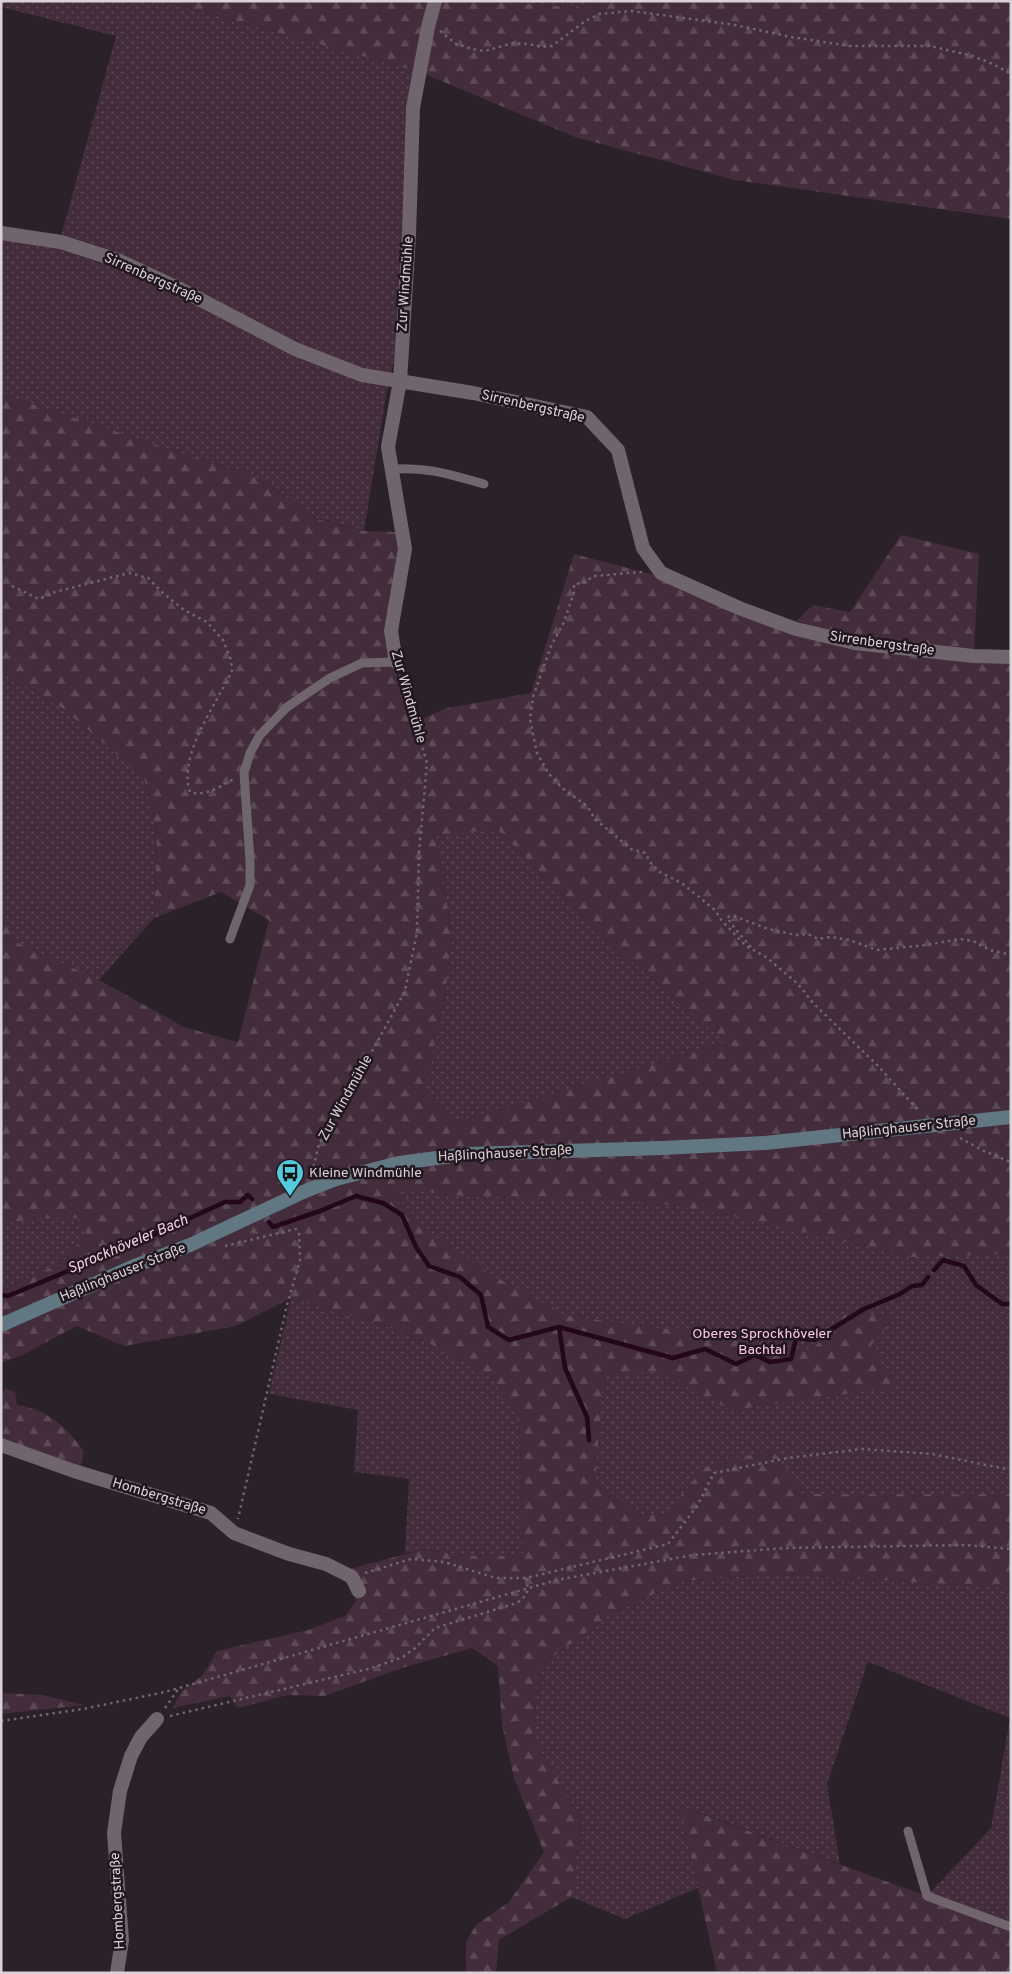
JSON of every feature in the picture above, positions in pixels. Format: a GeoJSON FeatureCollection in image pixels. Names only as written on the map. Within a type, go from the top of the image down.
{"type":"FeatureCollection","features":[{"type":"Feature","properties":{"kind":"main road","name":"Haßlinghauser Straße"},"geometry":{"type":"LineString","coordinates":[[1,1324],[138,1265],[190,1245],[303,1192],[336,1179],[399,1163],[467,1154],[756,1143],[941,1126],[1011,1117]]}},
{"type":"Feature","properties":{"kind":"street","name":"Zur Windmühle"},"geometry":{"type":"LineString","coordinates":[[396,662],[391,631],[405,549],[388,447],[400,381],[409,235],[414,108],[428,27],[435,1]]}},
{"type":"Feature","properties":{"kind":"street","name":"Sirrenbergstraße"},"geometry":{"type":"LineString","coordinates":[[1,234],[62,242],[120,261],[180,289],[295,349],[362,375],[473,393],[587,417],[618,450],[643,548],[661,573],[739,608],[796,629],[855,643],[973,656],[1011,657]]}},
{"type":"Feature","properties":{"kind":"street","name":"Hombergstraße"},"geometry":{"type":"LineString","coordinates":[[1,1445],[74,1471],[211,1513],[234,1533],[289,1554],[326,1564],[352,1577]]}},
{"type":"Feature","properties":{"kind":"street"},"geometry":{"type":"LineString","coordinates":[[352,1577],[359,1591]]}},
{"type":"Feature","properties":{"kind":"street","name":"Hombergstraße"},"geometry":{"type":"LineString","coordinates":[[117,1973],[122,1940],[114,1833],[116,1816],[120,1791],[131,1756],[141,1737],[157,1719]]}},
{"type":"Feature","properties":{"kind":"lane"},"geometry":{"type":"LineString","coordinates":[[392,469],[417,468],[435,470],[484,484]]}},
{"type":"Feature","properties":{"kind":"lane"},"geometry":{"type":"LineString","coordinates":[[230,939],[250,885],[244,773],[250,753],[260,735],[287,706],[330,678],[362,663],[396,662]]}},
{"type":"Feature","properties":{"kind":"lane"},"geometry":{"type":"LineString","coordinates":[[908,1831],[927,1896],[1011,1927]]}},
{"type":"Feature","properties":{"kind":"path"},"geometry":{"type":"LineString","coordinates":[[428,27],[432,27],[445,34],[456,44],[472,49],[485,51],[514,43],[542,47],[552,46],[584,22],[599,14],[632,11],[735,25],[791,37],[850,46],[930,46],[973,56],[1011,74]]}},
{"type":"Feature","properties":{"kind":"path"},"geometry":{"type":"LineString","coordinates":[[661,573],[636,571],[613,573],[594,576],[583,584],[574,584],[574,592],[564,622],[550,646],[533,697],[530,719],[537,753],[549,774],[562,788],[587,806],[596,819],[631,849],[645,853],[660,872],[672,877],[705,902],[746,946],[766,957],[798,984],[813,1003],[878,1064],[924,1116],[984,1151],[1011,1162]]}},
{"type":"Feature","properties":{"kind":"path"},"geometry":{"type":"LineString","coordinates":[[12,586],[39,599],[55,592],[129,573],[148,578],[162,593],[184,610],[207,622],[223,640],[231,660],[232,671],[194,744],[189,763],[188,785],[190,792],[197,795],[244,773]]}},
{"type":"Feature","properties":{"kind":"path","name":"Zur Windmühle"},"geometry":{"type":"LineString","coordinates":[[303,1192],[314,1168],[319,1144],[327,1128],[405,990],[417,932],[419,852],[427,763],[396,662]]}},
{"type":"Feature","properties":{"kind":"path"},"geometry":{"type":"LineString","coordinates":[[756,952],[744,940],[727,917],[734,916],[768,929],[796,935],[808,934],[818,939],[831,937],[848,940],[876,950],[926,945],[960,939],[973,941],[990,950],[1011,955]]}},
{"type":"Feature","properties":{"kind":"path"},"geometry":{"type":"LineString","coordinates":[[221,1247],[296,1229],[299,1232],[300,1260],[287,1305],[234,1533]]}},
{"type":"Feature","properties":{"kind":"path"},"geometry":{"type":"LineString","coordinates":[[352,1577],[411,1559],[444,1562],[496,1578],[526,1578],[668,1544],[697,1506],[714,1473],[788,1458],[862,1449],[932,1454],[1011,1470]]}},
{"type":"Feature","properties":{"kind":"path"},"geometry":{"type":"LineString","coordinates":[[1,1721],[83,1709],[179,1688],[529,1590],[557,1580],[693,1555],[794,1547],[966,1545],[1011,1549]]}},
{"type":"Feature","properties":{"kind":"path"},"geometry":{"type":"LineString","coordinates":[[157,1719],[372,1668],[403,1658],[416,1648],[435,1628],[517,1603],[526,1596],[529,1590],[526,1578]]}},
{"type":"Feature","properties":{"kind":"path"},"geometry":{"type":"LineString","coordinates":[[157,1719],[179,1688]]}},
{"type":"Feature","properties":{"kind":"green space"},"geometry":{"type":"Polygon","coordinates":[[[1,1],[163,1],[415,70],[394,360],[387,390],[364,531],[316,518],[258,478],[1,394],[1,240],[58,247],[116,36],[1,7],[1,1]]]}},
{"type":"Feature","properties":{"kind":"green space"},"geometry":{"type":"Polygon","coordinates":[[[164,1],[504,1],[587,9],[590,1],[1011,1],[1011,219],[735,180],[575,137],[420,72],[164,1]]]}},
{"type":"Feature","properties":{"kind":"green space"},"geometry":{"type":"Polygon","coordinates":[[[504,1],[590,1],[587,9],[504,1]]]}},
{"type":"Feature","properties":{"kind":"green space"},"geometry":{"type":"Polygon","coordinates":[[[1,394],[258,478],[317,519],[364,531],[397,532],[401,548],[385,640],[413,723],[447,708],[531,693],[574,554],[662,577],[793,633],[1011,660],[1011,1254],[911,1257],[749,1219],[671,1205],[597,1199],[471,1197],[391,1187],[423,1229],[492,1275],[568,1316],[812,1350],[849,1309],[895,1318],[871,1345],[896,1387],[731,1410],[657,1371],[604,1376],[595,1480],[638,1514],[664,1515],[705,1467],[772,1449],[803,1494],[1011,1494],[1011,1588],[779,1574],[682,1581],[614,1612],[539,1667],[533,1739],[581,1819],[571,1897],[499,1940],[496,1973],[466,1973],[466,1942],[476,1925],[509,1902],[544,1852],[514,1778],[502,1725],[498,1666],[472,1648],[405,1667],[324,1696],[288,1695],[237,1708],[230,1696],[173,1708],[181,1692],[202,1676],[217,1651],[308,1630],[345,1616],[356,1601],[343,1578],[353,1568],[421,1550],[477,1556],[523,1556],[521,1468],[517,1413],[491,1377],[427,1342],[386,1326],[291,1298],[236,1326],[124,1346],[77,1326],[22,1355],[1,1363],[1,1290],[59,1264],[86,1235],[77,1218],[38,1218],[1,1224],[1,916],[16,942],[99,980],[184,1027],[238,1042],[269,920],[221,892],[154,918],[157,834],[144,777],[61,707],[1,672],[1,576],[4,561],[1,541],[1,394]],[[497,829],[436,836],[452,937],[444,999],[424,1094],[457,1123],[725,1042],[617,949],[497,829]]]}},
{"type":"Feature","properties":{"kind":"green space"},"geometry":{"type":"Polygon","coordinates":[[[901,535],[979,554],[974,651],[855,639],[796,621],[813,605],[850,612],[901,535]]]}},
{"type":"Feature","properties":{"kind":"green space"},"geometry":{"type":"Polygon","coordinates":[[[1,672],[61,707],[144,777],[157,834],[154,918],[99,980],[16,942],[1,916],[1,672]]]}},
{"type":"Feature","properties":{"kind":"green space"},"geometry":{"type":"Polygon","coordinates":[[[497,829],[617,949],[726,1042],[457,1123],[424,1094],[444,999],[452,937],[436,835],[497,829]]]}},
{"type":"Feature","properties":{"kind":"green space","name":"Oberes Sprockhöveler Bachtal"},"geometry":{"type":"Polygon","coordinates":[[[1011,1142],[1011,1528],[663,1523],[605,1508],[554,1404],[390,1186],[1011,1142]]]}},
{"type":"Feature","properties":{"kind":"green space"},"geometry":{"type":"Polygon","coordinates":[[[290,1167],[8,1287],[1,1290],[1,1201],[290,1167]]]}},
{"type":"Feature","properties":{"kind":"green space"},"geometry":{"type":"Polygon","coordinates":[[[291,1298],[386,1326],[427,1342],[491,1377],[517,1413],[521,1467],[523,1557],[477,1556],[422,1550],[405,1553],[409,1479],[354,1472],[358,1410],[269,1394],[291,1298]]]}},
{"type":"Feature","properties":{"kind":"green space"},"geometry":{"type":"Polygon","coordinates":[[[5,1388],[15,1392],[17,1405],[37,1410],[47,1415],[72,1435],[84,1452],[80,1470],[1,1442],[1,1397],[5,1388]]]}},
{"type":"Feature","properties":{"kind":"green space"},"geometry":{"type":"Polygon","coordinates":[[[779,1574],[1011,1588],[1011,1927],[927,1896],[991,1828],[1010,1718],[868,1662],[827,1784],[840,1864],[681,1806],[698,1888],[625,1919],[571,1897],[581,1819],[533,1739],[539,1667],[614,1612],[682,1581],[779,1574]]]}},
{"type":"Feature","properties":{"kind":"green space"},"geometry":{"type":"Polygon","coordinates":[[[1,1693],[42,1695],[84,1705],[1,1714],[1,1693]]]}},
{"type":"Feature","properties":{"kind":"green space"},"geometry":{"type":"Polygon","coordinates":[[[680,1806],[1011,1927],[1011,1973],[717,1973],[680,1806]]]}},
{"type":"Feature","properties":{"kind":"waterway","name":"Sprockhöveler Bach"},"geometry":{"type":"LineString","coordinates":[[1,1295],[8,1296],[138,1242],[225,1202],[240,1202],[248,1195],[252,1199]]}},
{"type":"Feature","properties":{"kind":"waterway","name":"Sprockhöveler Bach"},"geometry":{"type":"LineString","coordinates":[[269,1222],[273,1227],[356,1196],[383,1203],[402,1215],[416,1247],[429,1266],[460,1277],[481,1295],[488,1327],[509,1340],[559,1327],[673,1358],[705,1349],[736,1364],[755,1355],[770,1362],[791,1359],[796,1338],[814,1340],[864,1309],[900,1294],[912,1286],[922,1285],[928,1277]]}},
{"type":"Feature","properties":{"kind":"waterway","name":"Sprockhöveler Bach"},"geometry":{"type":"LineString","coordinates":[[934,1270],[943,1260],[964,1266],[976,1285],[1002,1304],[1011,1304]]}},
{"type":"Feature","properties":{"kind":"waterway"},"geometry":{"type":"LineString","coordinates":[[559,1327],[565,1368],[587,1417],[589,1440]]}},
{"type":"Feature","properties":{"kind":"place","name":"Kleine Windmühle"},"geometry":{"type":"Point","coordinates":[290,1197]}}]}
